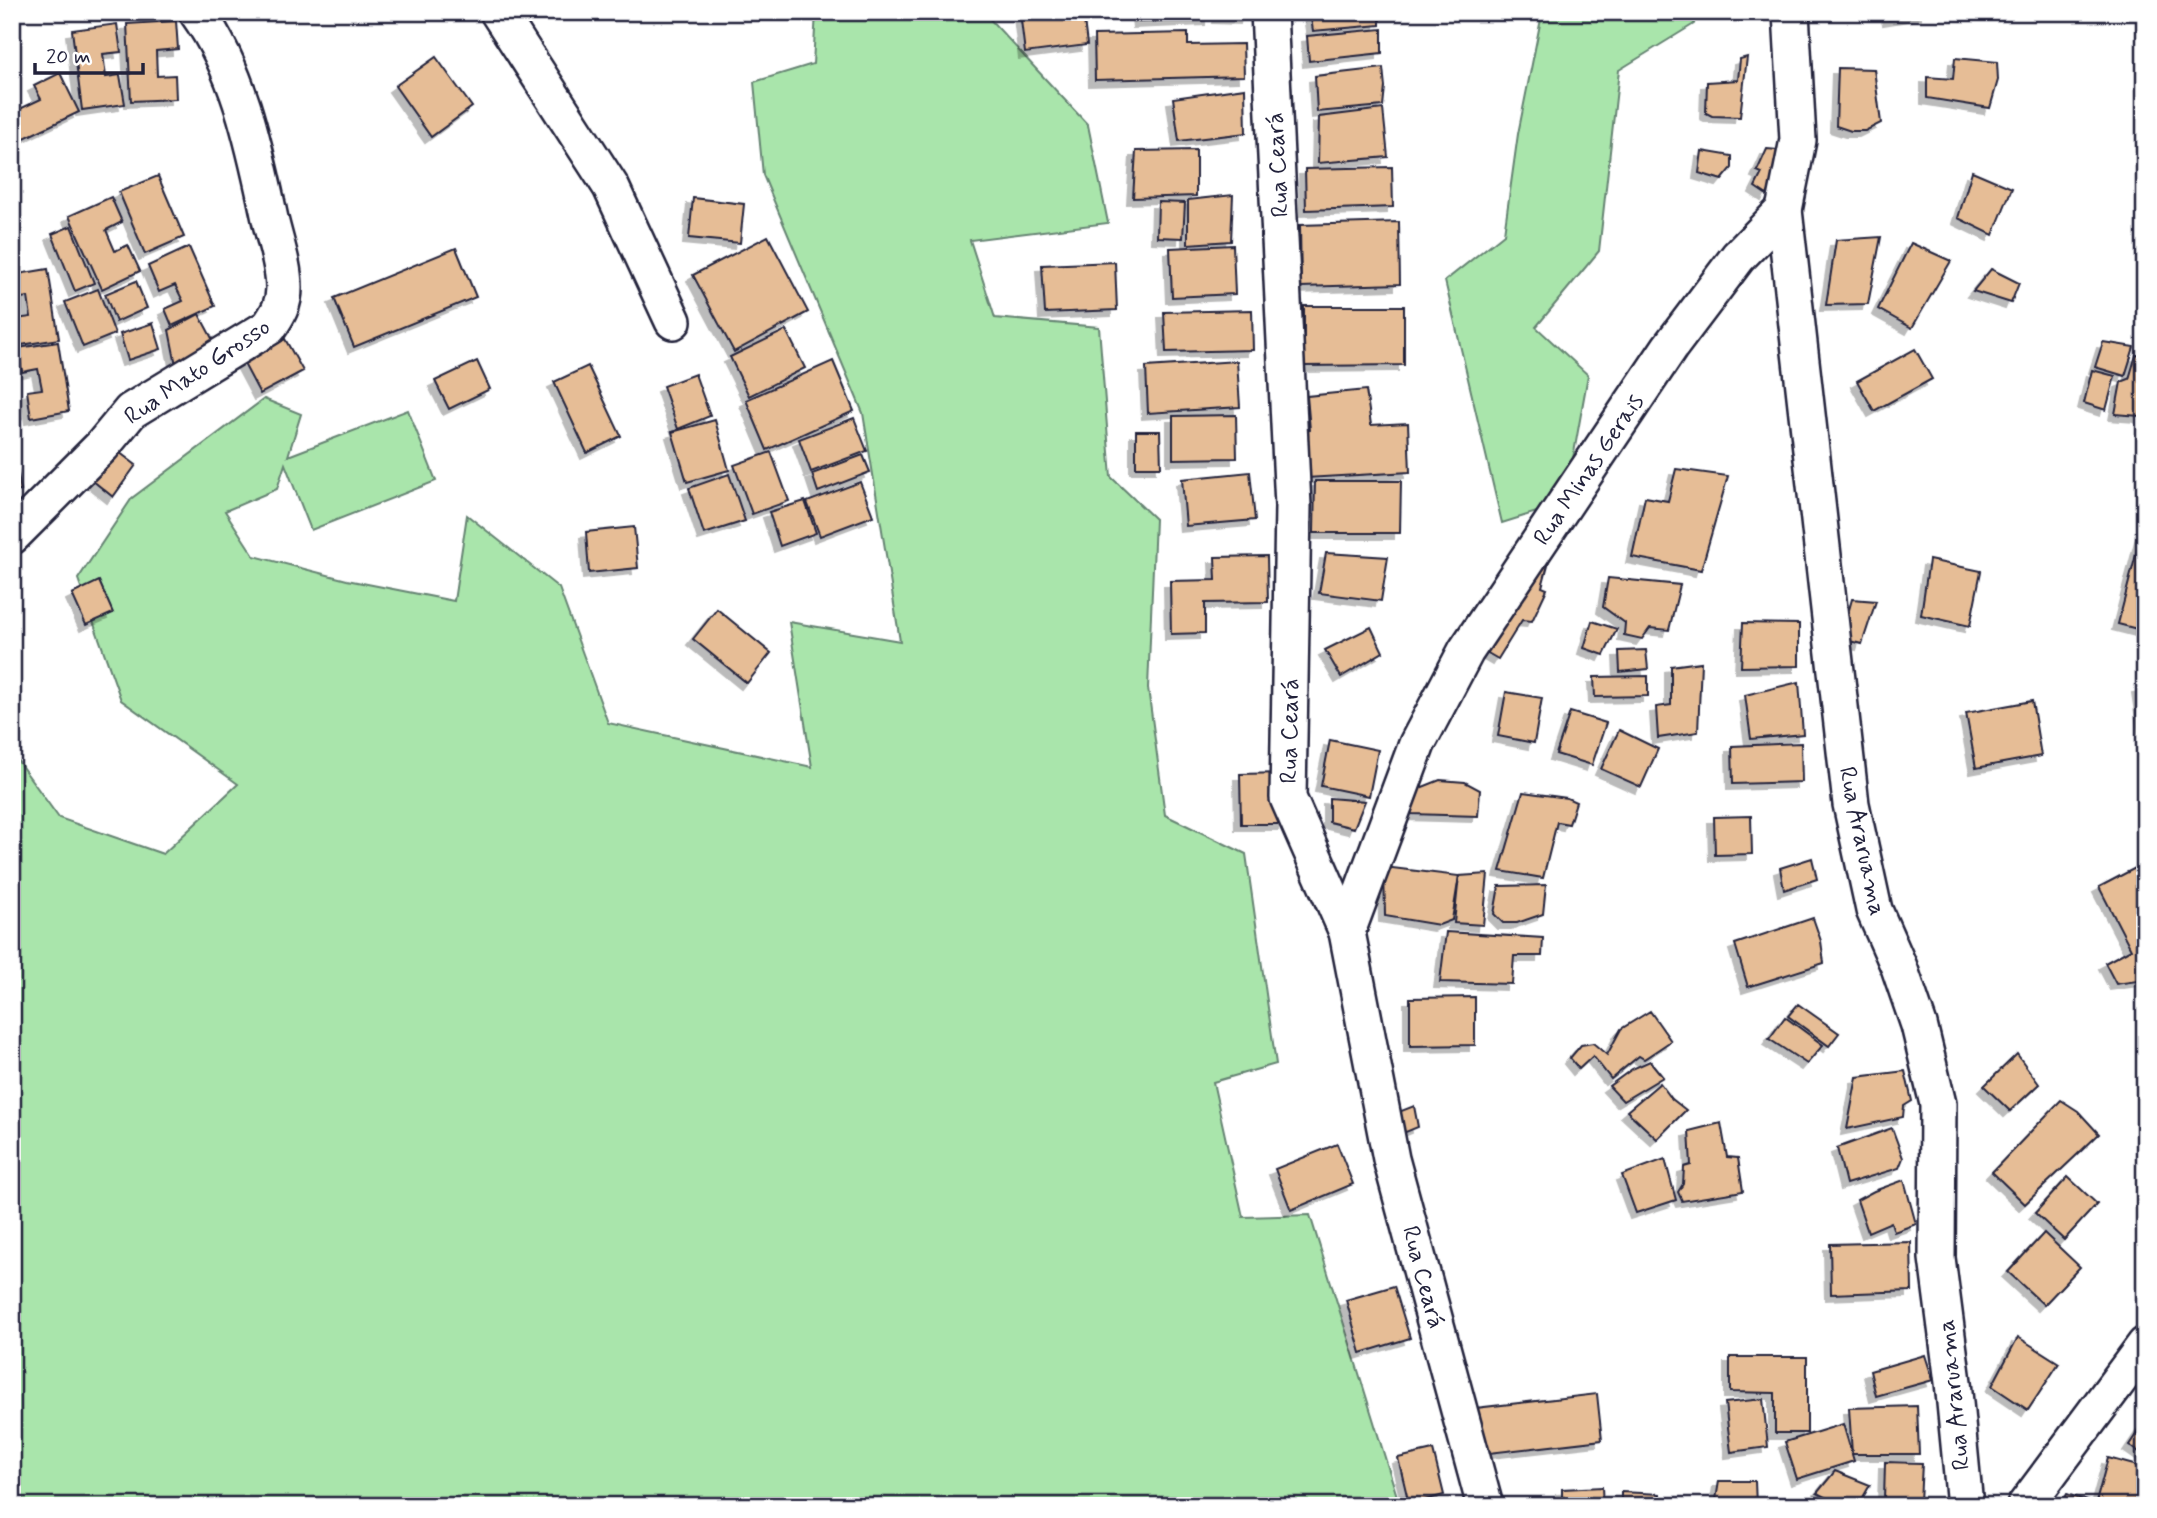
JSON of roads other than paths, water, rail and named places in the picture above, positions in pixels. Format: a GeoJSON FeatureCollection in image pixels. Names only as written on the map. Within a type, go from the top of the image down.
{"type":"FeatureCollection","features":[{"type":"Feature","properties":{"kind":"street","name":"Rua Mato Grosso"},"geometry":{"type":"LineString","coordinates":[[12,536],[102,446],[131,411],[269,327],[282,308],[284,287],[279,257],[243,105],[212,32],[197,12]]}},
{"type":"Feature","properties":{"kind":"street"},"geometry":{"type":"LineString","coordinates":[[498,12],[611,187],[673,321]]}},
{"type":"Feature","properties":{"kind":"street","name":"Rua Ceará"},"geometry":{"type":"LineString","coordinates":[[1269,12],[1293,506],[1288,798],[1347,932],[1391,1159],[1485,1506]]}},
{"type":"Feature","properties":{"kind":"street"},"geometry":{"type":"LineString","coordinates":[[1784,210],[1798,140],[1791,12]]}},
{"type":"Feature","properties":{"kind":"street","name":"Rua Minas Gerais"},"geometry":{"type":"LineString","coordinates":[[1347,932],[1417,744],[1466,651],[1670,347],[1738,257],[1784,210]]}},
{"type":"Feature","properties":{"kind":"street","name":"Rua Araruama"},"geometry":{"type":"LineString","coordinates":[[1784,210],[1851,804],[1874,910],[1899,967],[1919,1025],[1938,1104],[1937,1258],[1965,1506]]}},
{"type":"Feature","properties":{"kind":"street"},"geometry":{"type":"LineString","coordinates":[[2025,1506],[2145,1345]]}}]}
